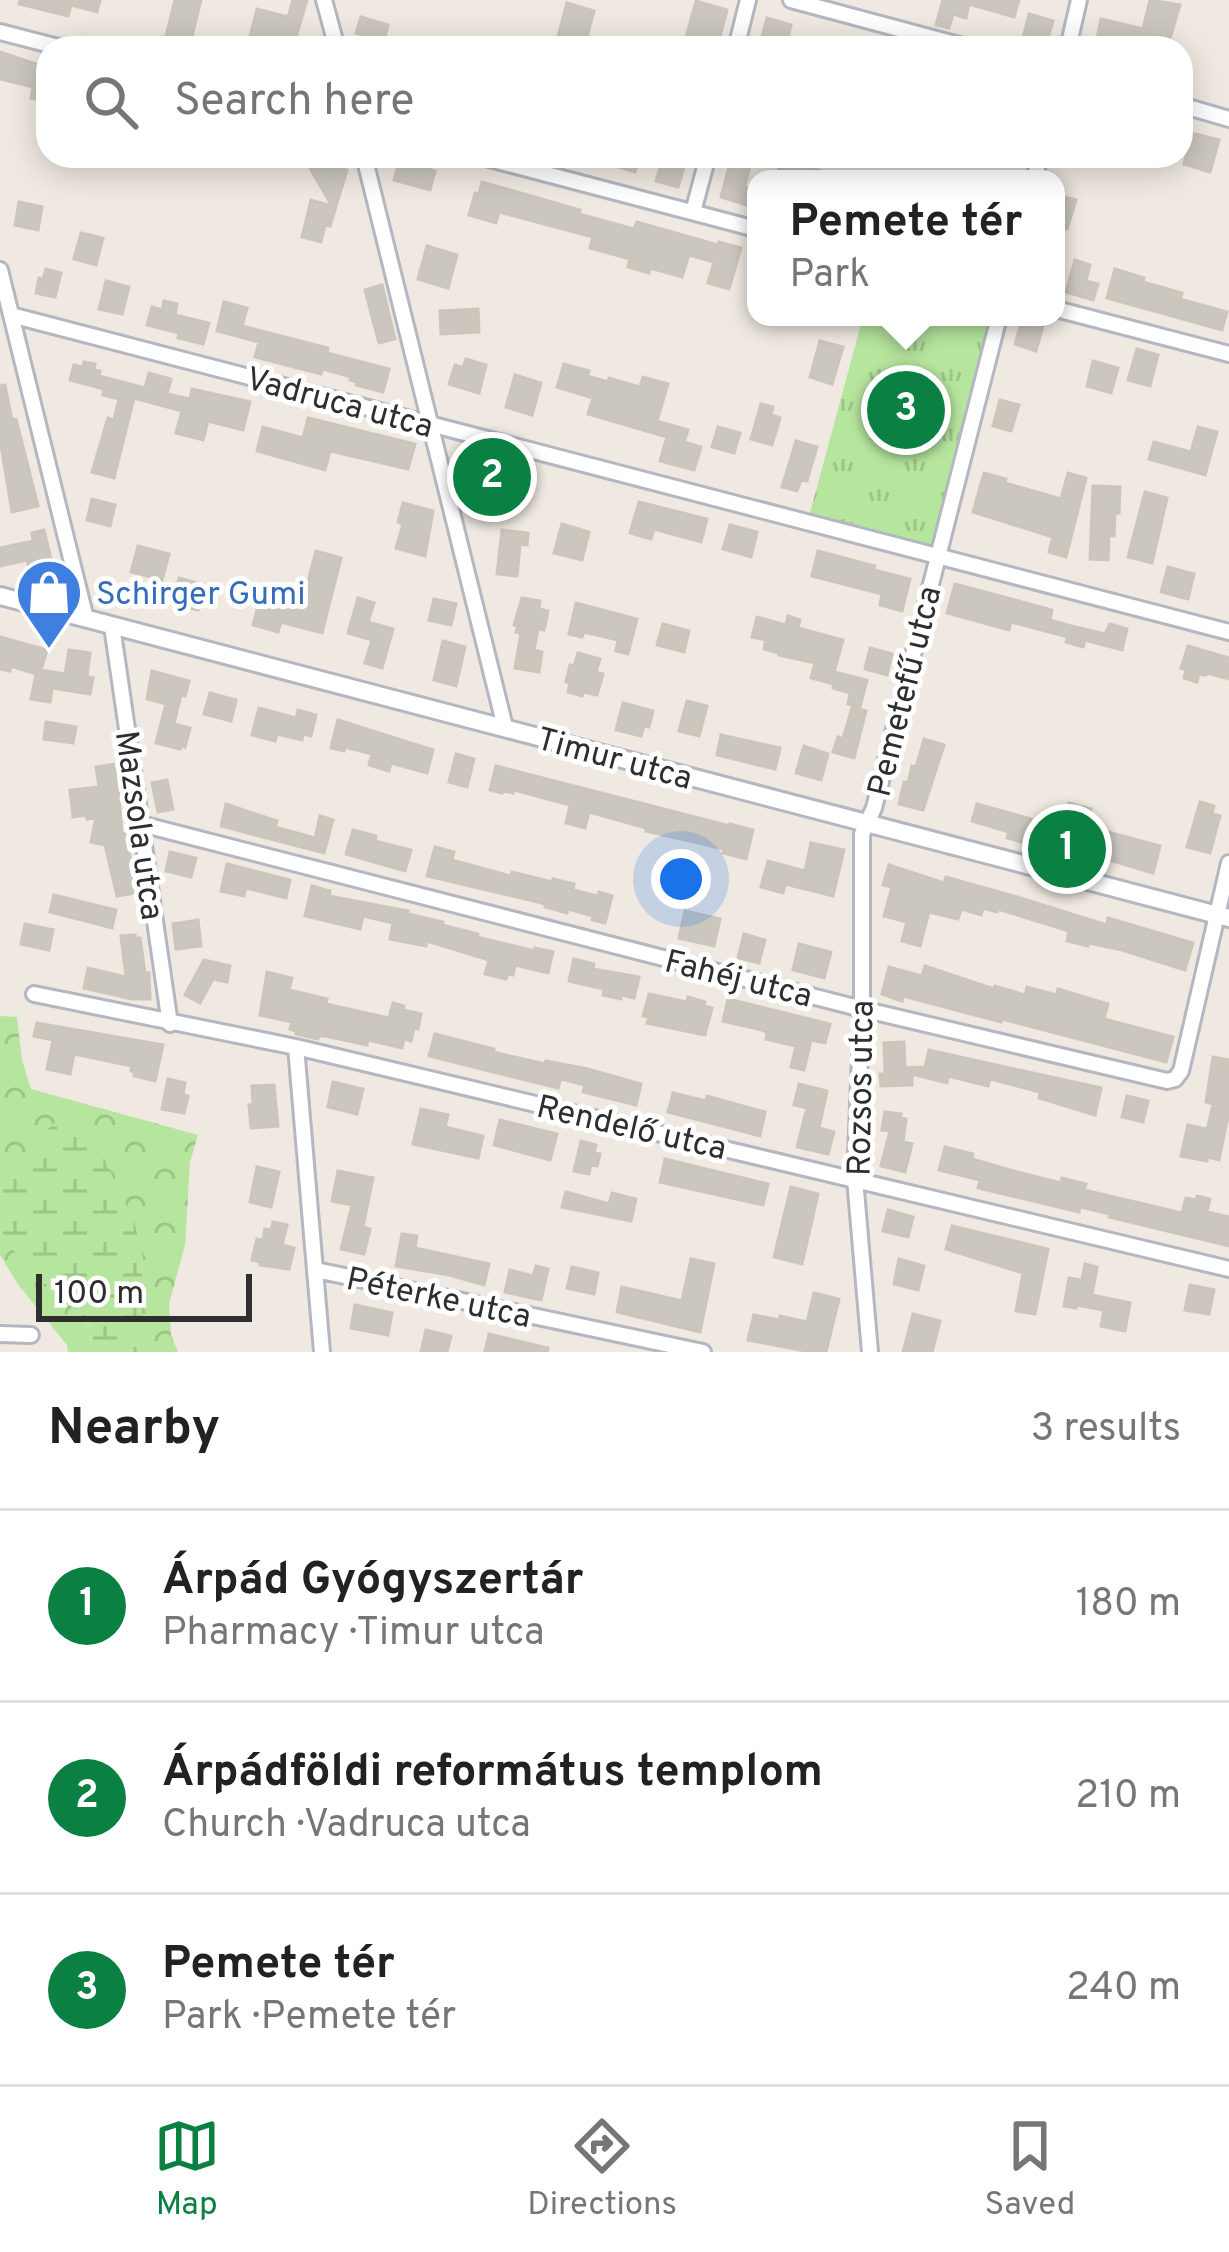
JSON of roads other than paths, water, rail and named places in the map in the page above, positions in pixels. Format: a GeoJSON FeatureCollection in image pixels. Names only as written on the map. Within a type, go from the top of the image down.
{"type":"FeatureCollection","features":[{"type":"Feature","properties":{"kind":"street"},"geometry":{"type":"LineString","coordinates":[[325,0],[334,36]]}},
{"type":"Feature","properties":{"kind":"street"},"geometry":{"type":"LineString","coordinates":[[739,36],[748,0]]}},
{"type":"Feature","properties":{"kind":"street"},"geometry":{"type":"LineString","coordinates":[[791,0],[838,6],[932,36]]}},
{"type":"Feature","properties":{"kind":"street"},"geometry":{"type":"LineString","coordinates":[[1071,36],[1079,0]]}},
{"type":"Feature","properties":{"kind":"street"},"geometry":{"type":"LineString","coordinates":[[0,32],[36,41]]}},
{"type":"Feature","properties":{"kind":"street"},"geometry":{"type":"LineString","coordinates":[[1193,108],[1229,118]]}},
{"type":"Feature","properties":{"kind":"street"},"geometry":{"type":"LineString","coordinates":[[367,168],[505,728]]}},
{"type":"Feature","properties":{"kind":"street"},"geometry":{"type":"LineString","coordinates":[[524,168],[747,227]]}},
{"type":"Feature","properties":{"kind":"street"},"geometry":{"type":"LineString","coordinates":[[693,212],[705,168]]}},
{"type":"Feature","properties":{"kind":"street"},"geometry":{"type":"LineString","coordinates":[[0,270],[86,619]]}},
{"type":"Feature","properties":{"kind":"street"},"geometry":{"type":"LineString","coordinates":[[1065,311],[1229,355]]}},
{"type":"Feature","properties":{"kind":"street","name":"Vadruca utca"},"geometry":{"type":"LineString","coordinates":[[11,315],[936,557]]}},
{"type":"Feature","properties":{"kind":"street","name":"Pemetefű utca"},"geometry":{"type":"LineString","coordinates":[[867,824],[997,326]]}},
{"type":"Feature","properties":{"kind":"street"},"geometry":{"type":"LineString","coordinates":[[936,557],[1229,632]]}},
{"type":"Feature","properties":{"kind":"street","name":"Timur utca"},"geometry":{"type":"LineString","coordinates":[[0,596],[1224,917]]}},
{"type":"Feature","properties":{"kind":"street","name":"Mazsola utca"},"geometry":{"type":"LineString","coordinates":[[112,626],[170,1024]]}},
{"type":"Feature","properties":{"kind":"street","name":"Fahéj utca"},"geometry":{"type":"LineString","coordinates":[[141,824],[862,1009],[1167,1081],[1181,1071],[1224,917],[1229,863]]}},
{"type":"Feature","properties":{"kind":"street","name":"Rozsos utca"},"geometry":{"type":"LineString","coordinates":[[867,824],[862,834],[860,878],[862,1009],[856,1179],[870,1352]]}},
{"type":"Feature","properties":{"kind":"street","name":"Rendelő utca"},"geometry":{"type":"LineString","coordinates":[[34,994],[296,1047],[1229,1269]]}},
{"type":"Feature","properties":{"kind":"street"},"geometry":{"type":"LineString","coordinates":[[296,1047],[322,1352]]}},
{"type":"Feature","properties":{"kind":"street","name":"Péterke utca"},"geometry":{"type":"LineString","coordinates":[[316,1270],[703,1352]]}},
{"type":"Feature","properties":{"kind":"street"},"geometry":{"type":"LineString","coordinates":[[0,1334],[31,1335]]}},
{"type":"Feature","properties":{"kind":"place","name":"Pemete tér"},"geometry":{"type":"Point","coordinates":[906,410]}},
{"type":"Feature","properties":{"kind":"place","name":"Árpádföldi református templom"},"geometry":{"type":"Point","coordinates":[492,477]}},
{"type":"Feature","properties":{"kind":"place","name":"Schirger Gumi"},"geometry":{"type":"Point","coordinates":[49,651]}},
{"type":"Feature","properties":{"kind":"place","name":"Árpád Gyógyszertár"},"geometry":{"type":"Point","coordinates":[1067,849]}}]}
